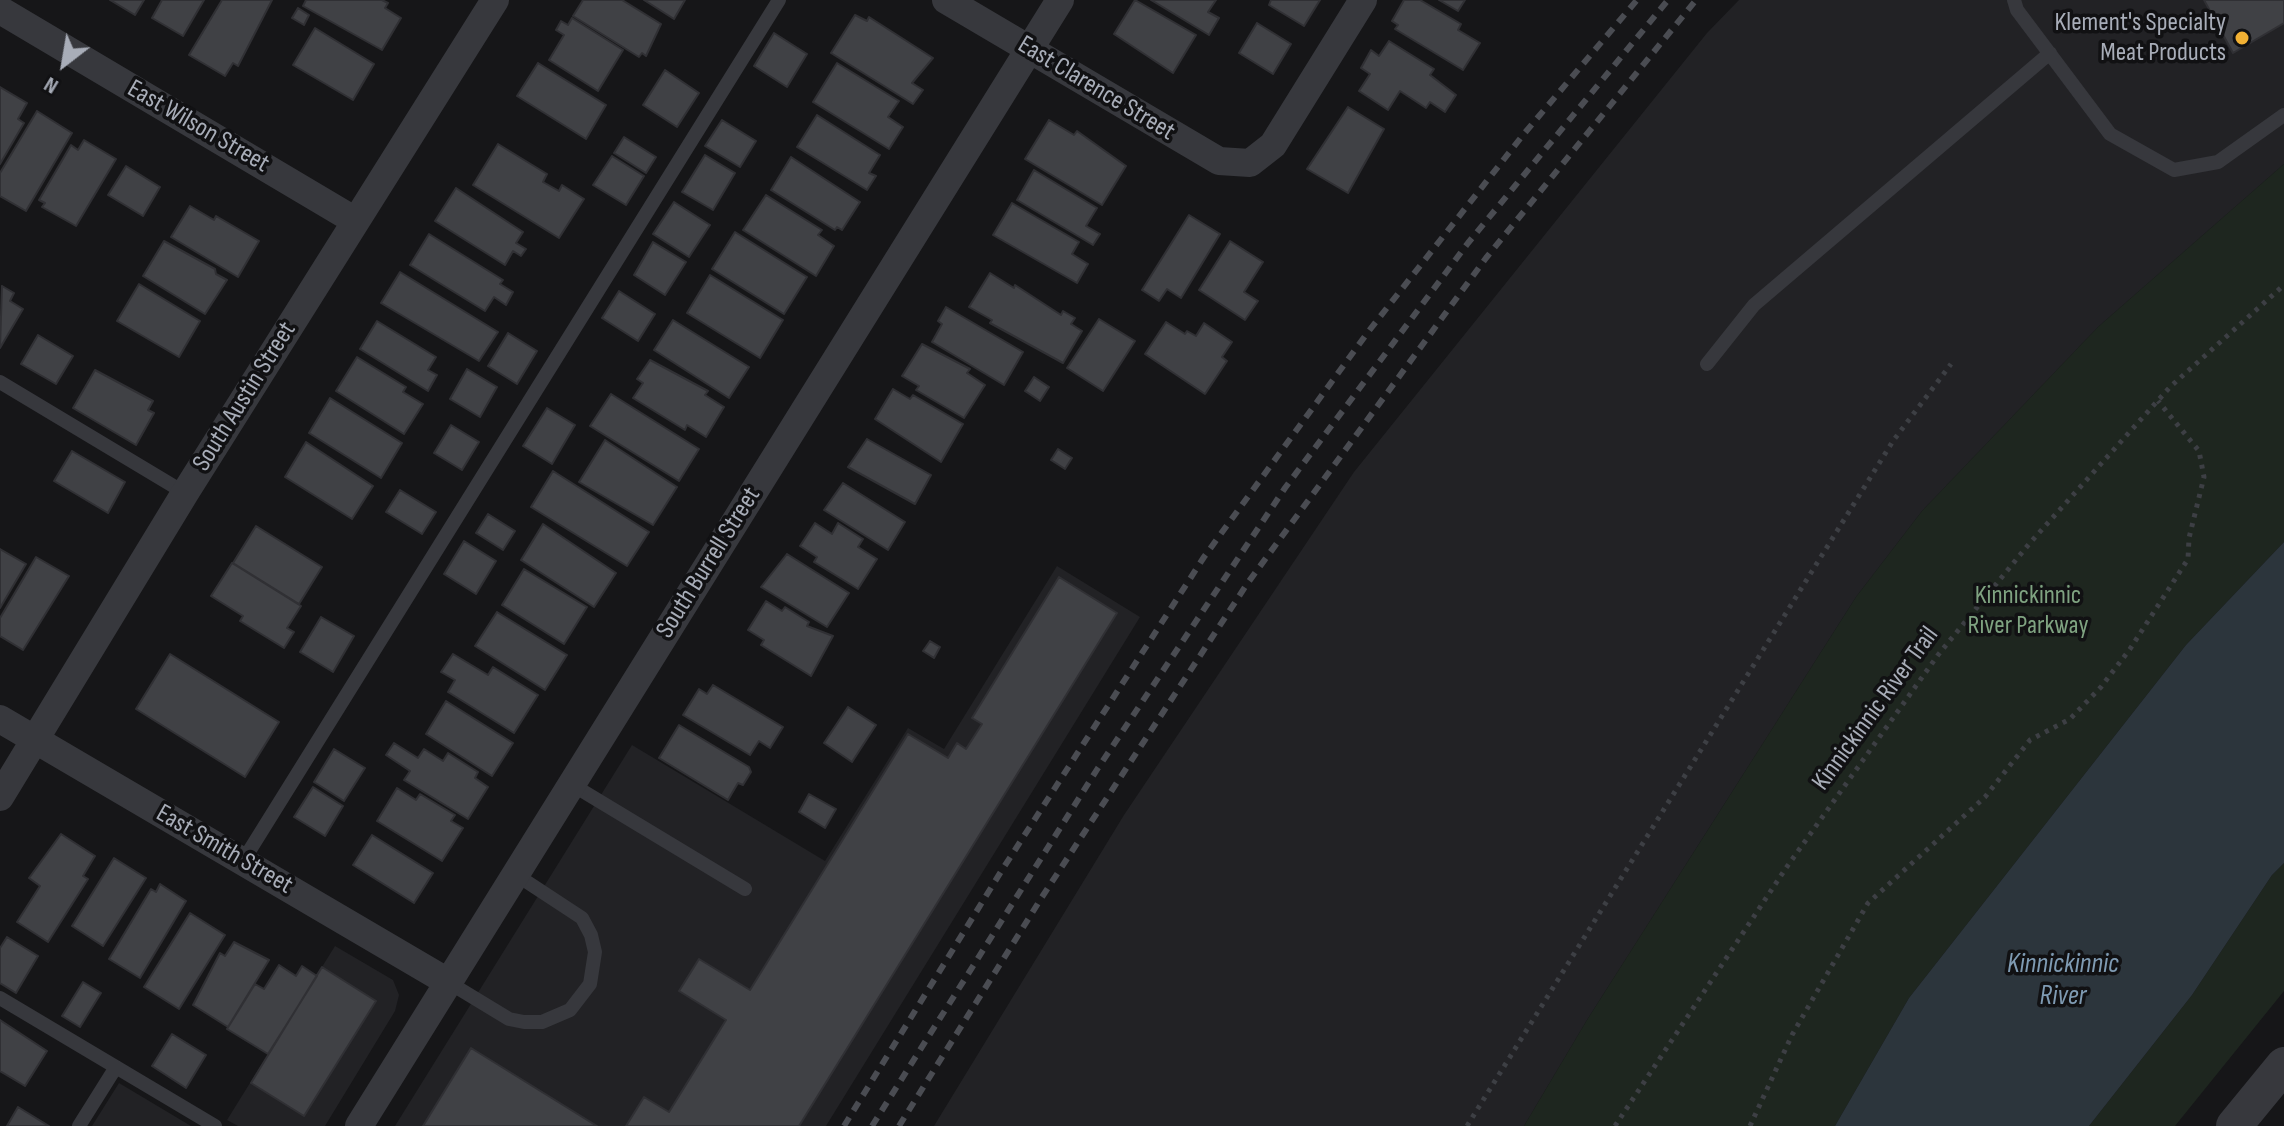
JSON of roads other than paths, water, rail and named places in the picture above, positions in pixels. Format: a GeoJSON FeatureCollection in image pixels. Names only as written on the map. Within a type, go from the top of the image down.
{"type":"FeatureCollection","features":[{"type":"Feature","properties":{"kind":"street","name":"South Austin Street"},"geometry":{"type":"LineString","coordinates":[[0,797],[354,220],[495,0]]}},
{"type":"Feature","properties":{"kind":"street","name":"East Clarence Street"},"geometry":{"type":"LineString","coordinates":[[946,0],[1219,161],[1250,163],[1273,145],[1363,0]]}},
{"type":"Feature","properties":{"kind":"street","name":"South Burrell Street"},"geometry":{"type":"LineString","coordinates":[[359,1126],[1060,0]]}},
{"type":"Feature","properties":{"kind":"street","name":"East Wilson Street"},"geometry":{"type":"LineString","coordinates":[[0,10],[354,220]]}},
{"type":"Feature","properties":{"kind":"street","name":"East Smith Street"},"geometry":{"type":"LineString","coordinates":[[0,719],[448,982]]}},
{"type":"Feature","properties":{"kind":"street"},"geometry":{"type":"LineString","coordinates":[[2234,1126],[2284,1065]]}},
{"type":"Feature","properties":{"kind":"lane"},"geometry":{"type":"LineString","coordinates":[[243,861],[779,0]]}},
{"type":"Feature","properties":{"kind":"lane"},"geometry":{"type":"LineString","coordinates":[[2014,0],[2017,10],[2110,134],[2174,170],[2218,162],[2284,115]]}},
{"type":"Feature","properties":{"kind":"lane"},"geometry":{"type":"LineString","coordinates":[[1707,364],[1754,305],[2050,53]]}},
{"type":"Feature","properties":{"kind":"lane"},"geometry":{"type":"LineString","coordinates":[[0,382],[185,493]]}},
{"type":"Feature","properties":{"kind":"lane"},"geometry":{"type":"LineString","coordinates":[[571,784],[745,889]]}},
{"type":"Feature","properties":{"kind":"lane"},"geometry":{"type":"LineString","coordinates":[[448,982],[509,1019],[533,1022],[556,1018],[570,1010],[590,984],[595,952],[582,918],[515,874]]}},
{"type":"Feature","properties":{"kind":"lane"},"geometry":{"type":"LineString","coordinates":[[0,998],[215,1126]]}},
{"type":"Feature","properties":{"kind":"lane"},"geometry":{"type":"LineString","coordinates":[[79,1126],[116,1067]]}},
{"type":"Feature","properties":{"kind":"water","name":"Kinnickinnic River"},"geometry":{"type":"Polygon","coordinates":[[[2284,542],[2284,863],[2272,875],[2192,995],[2089,1126],[1835,1126],[1909,998],[2186,645],[2284,542]]]}},
{"type":"Feature","properties":{"kind":"railway"},"geometry":{"type":"LineString","coordinates":[[844,1126],[1002,870],[1204,557],[1368,332],[1523,135],[1637,0]]}},
{"type":"Feature","properties":{"kind":"railway"},"geometry":{"type":"LineString","coordinates":[[872,1126],[1098,768],[1285,488],[1468,243],[1668,0]]}},
{"type":"Feature","properties":{"kind":"railway"},"geometry":{"type":"LineString","coordinates":[[899,1126],[1042,897],[1247,584],[1486,258],[1696,0]]}},
{"type":"Feature","properties":{"kind":"place","name":"Klement's Specialty Meat Products"},"geometry":{"type":"Point","coordinates":[2242,38]}},
{"type":"Feature","properties":{"kind":"park label","name":"Kinnickinnic River Parkway"},"geometry":{"type":"Point","coordinates":[2028,611]}}]}
